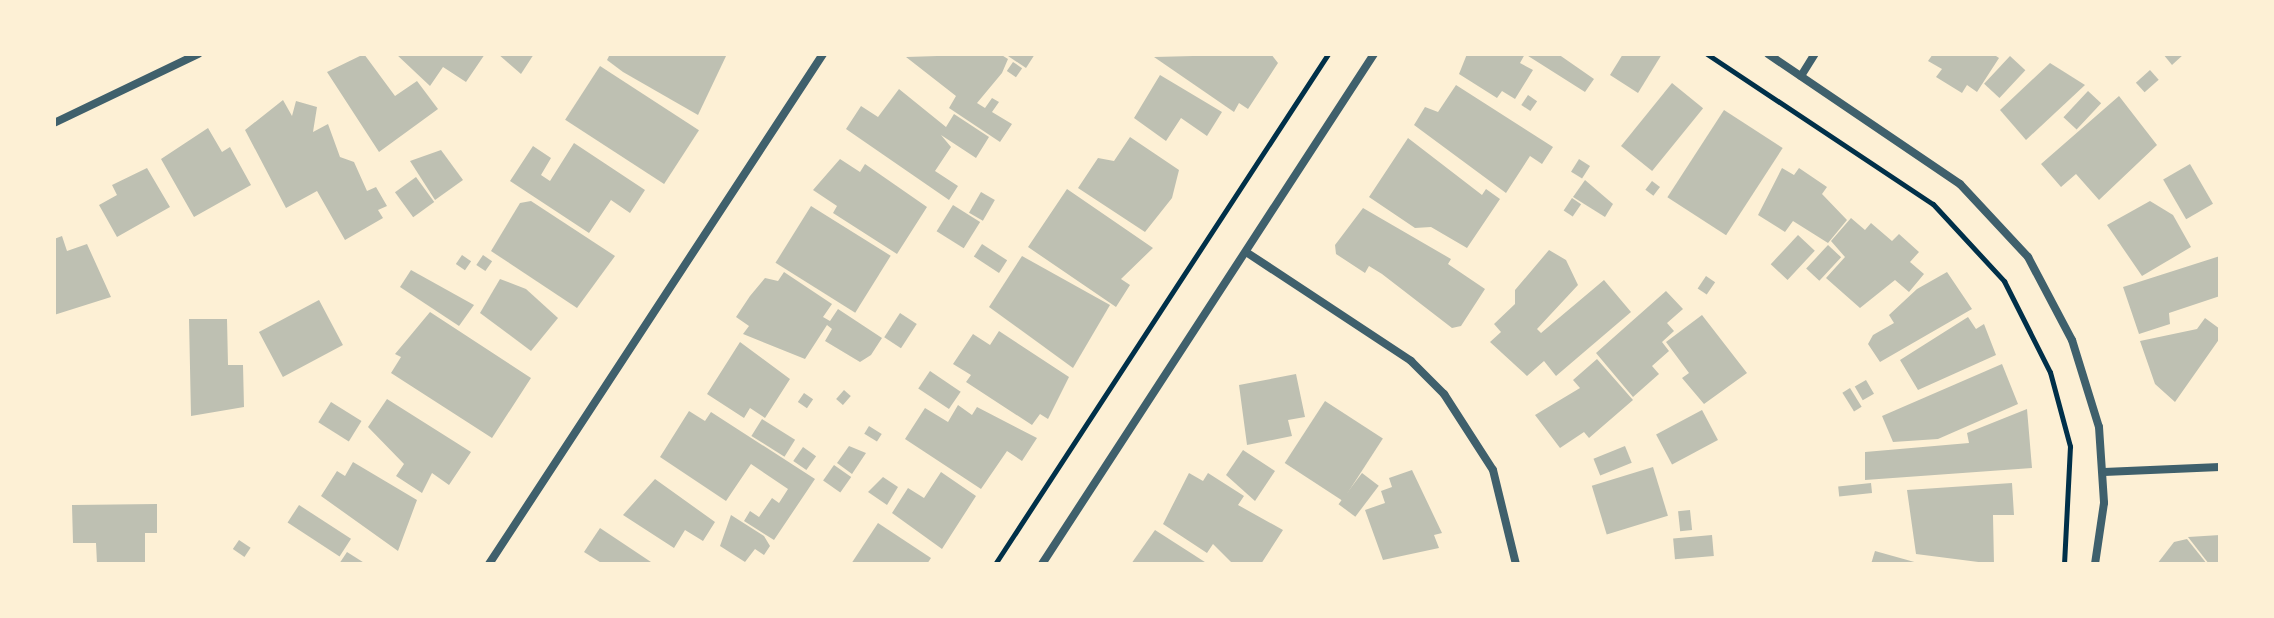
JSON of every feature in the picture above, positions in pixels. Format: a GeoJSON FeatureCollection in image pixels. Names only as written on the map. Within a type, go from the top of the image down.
{"type":"FeatureCollection","features":[{"type":"Feature","properties":{"kind":"street"},"geometry":{"type":"LineString","coordinates":[[54,123],[198,54]]}},
{"type":"Feature","properties":{"kind":"street"},"geometry":{"type":"LineString","coordinates":[[489,564],[823,54]]}},
{"type":"Feature","properties":{"kind":"street"},"geometry":{"type":"LineString","coordinates":[[1042,564],[1374,54]]}},
{"type":"Feature","properties":{"kind":"street"},"geometry":{"type":"LineString","coordinates":[[1768,54],[1960,184],[2028,257],[2072,340],[2104,472],[2095,564]]}},
{"type":"Feature","properties":{"kind":"street"},"geometry":{"type":"LineString","coordinates":[[1801,76],[1815,54]]}},
{"type":"Feature","properties":{"kind":"street"},"geometry":{"type":"LineString","coordinates":[[1246,252],[1411,361],[1444,394],[1493,470],[1516,564]]}},
{"type":"Feature","properties":{"kind":"street"},"geometry":{"type":"LineString","coordinates":[[2104,472],[2220,467]]}},
{"type":"Feature","properties":{"kind":"path"},"geometry":{"type":"LineString","coordinates":[[995,564],[1328,54]]}},
{"type":"Feature","properties":{"kind":"path"},"geometry":{"type":"LineString","coordinates":[[1707,54],[1902,181],[1959,227],[2021,311],[2064,425],[2072,484],[2064,564]]}},
{"type":"Feature","properties":{"kind":"path"},"geometry":{"type":"LineString","coordinates":[[2064,425],[2072,423]]}},
{"type":"Feature","properties":{"kind":"building"},"geometry":{"type":"Polygon","coordinates":[[[364,54],[395,96],[417,81],[438,109],[379,152],[327,72],[364,54]]]}},
{"type":"Feature","properties":{"kind":"building"},"geometry":{"type":"Polygon","coordinates":[[[396,54],[485,54],[466,82],[443,67],[430,86],[396,54]]]}},
{"type":"Feature","properties":{"kind":"building"},"geometry":{"type":"Polygon","coordinates":[[[498,54],[534,54],[521,74],[498,54]]]}},
{"type":"Feature","properties":{"kind":"building"},"geometry":{"type":"Polygon","coordinates":[[[610,54],[727,54],[698,115],[623,72],[607,60],[610,54]]]}},
{"type":"Feature","properties":{"kind":"building"},"geometry":{"type":"Polygon","coordinates":[[[1000,54],[1008,59],[1002,73],[977,103],[985,108],[992,98],[999,102],[992,112],[1012,124],[1000,142],[949,108],[956,96],[906,57],[1000,54]]]}},
{"type":"Feature","properties":{"kind":"building"},"geometry":{"type":"Polygon","coordinates":[[[1005,54],[1035,54],[1026,68],[1005,54]]]}},
{"type":"Feature","properties":{"kind":"building"},"geometry":{"type":"Polygon","coordinates":[[[1271,54],[1278,63],[1248,109],[1239,103],[1234,112],[1154,57],[1271,54]]]}},
{"type":"Feature","properties":{"kind":"building"},"geometry":{"type":"Polygon","coordinates":[[[1467,54],[1525,54],[1520,63],[1533,70],[1515,99],[1502,91],[1497,98],[1459,74],[1467,54]]]}},
{"type":"Feature","properties":{"kind":"building"},"geometry":{"type":"Polygon","coordinates":[[[1525,54],[1558,54],[1594,79],[1585,92],[1525,54]]]}},
{"type":"Feature","properties":{"kind":"building"},"geometry":{"type":"Polygon","coordinates":[[[1623,54],[1662,54],[1638,93],[1610,75],[1623,54]]]}},
{"type":"Feature","properties":{"kind":"building"},"geometry":{"type":"Polygon","coordinates":[[[1933,54],[1993,54],[1999,58],[1977,92],[1967,85],[1962,93],[1936,77],[1942,69],[1928,61],[1933,54]]]}},
{"type":"Feature","properties":{"kind":"building"},"geometry":{"type":"Polygon","coordinates":[[[2163,54],[2184,54],[2172,65],[2163,54]]]}},
{"type":"Feature","properties":{"kind":"building"},"geometry":{"type":"Polygon","coordinates":[[[2010,56],[2025,70],[1999,98],[1984,84],[2010,56]]]}},
{"type":"Feature","properties":{"kind":"building"},"geometry":{"type":"Polygon","coordinates":[[[1013,62],[1022,68],[1016,77],[1007,71],[1013,62]]]}},
{"type":"Feature","properties":{"kind":"building"},"geometry":{"type":"Polygon","coordinates":[[[2050,63],[2085,85],[2026,140],[2000,110],[2050,63]]]}},
{"type":"Feature","properties":{"kind":"building"},"geometry":{"type":"Polygon","coordinates":[[[600,66],[699,130],[664,184],[565,120],[600,66]]]}},
{"type":"Feature","properties":{"kind":"building"},"geometry":{"type":"Polygon","coordinates":[[[2150,70],[2159,80],[2145,92],[2136,83],[2150,70]]]}},
{"type":"Feature","properties":{"kind":"building"},"geometry":{"type":"Polygon","coordinates":[[[1160,75],[1222,112],[1207,136],[1181,118],[1166,141],[1134,118],[1160,75]]]}},
{"type":"Feature","properties":{"kind":"building"},"geometry":{"type":"Polygon","coordinates":[[[1672,83],[1703,108],[1652,171],[1621,146],[1672,83]]]}},
{"type":"Feature","properties":{"kind":"building"},"geometry":{"type":"Polygon","coordinates":[[[1456,85],[1553,147],[1542,164],[1530,156],[1506,193],[1414,125],[1425,107],[1438,112],[1456,85]]]}},
{"type":"Feature","properties":{"kind":"building"},"geometry":{"type":"Polygon","coordinates":[[[899,89],[946,127],[954,114],[989,137],[976,158],[941,135],[951,147],[935,171],[958,186],[949,200],[846,129],[861,106],[878,117],[899,89]]]}},
{"type":"Feature","properties":{"kind":"building"},"geometry":{"type":"Polygon","coordinates":[[[2088,91],[2101,103],[2077,130],[2063,117],[2088,91]]]}},
{"type":"Feature","properties":{"kind":"building"},"geometry":{"type":"Polygon","coordinates":[[[1528,95],[1537,101],[1530,111],[1521,105],[1528,95]]]}},
{"type":"Feature","properties":{"kind":"building"},"geometry":{"type":"Polygon","coordinates":[[[2119,96],[2157,145],[2099,200],[2076,174],[2061,187],[2041,164],[2119,96]]]}},
{"type":"Feature","properties":{"kind":"building"},"geometry":{"type":"Polygon","coordinates":[[[283,100],[292,116],[296,101],[317,107],[313,132],[328,124],[340,157],[354,162],[367,191],[376,187],[387,206],[378,210],[383,218],[345,240],[317,191],[286,208],[245,130],[283,100]]]}},
{"type":"Feature","properties":{"kind":"building"},"geometry":{"type":"Polygon","coordinates":[[[1724,110],[1783,148],[1726,235],[1667,197],[1724,110]]]}},
{"type":"Feature","properties":{"kind":"building"},"geometry":{"type":"Polygon","coordinates":[[[208,128],[222,152],[230,147],[251,185],[194,217],[161,159],[208,128]]]}},
{"type":"Feature","properties":{"kind":"building"},"geometry":{"type":"Polygon","coordinates":[[[1130,137],[1179,170],[1172,198],[1145,232],[1078,188],[1098,158],[1114,161],[1130,137]]]}},
{"type":"Feature","properties":{"kind":"building"},"geometry":{"type":"Polygon","coordinates":[[[1408,138],[1482,195],[1486,189],[1500,199],[1467,248],[1431,227],[1415,228],[1369,197],[1408,138]]]}},
{"type":"Feature","properties":{"kind":"building"},"geometry":{"type":"Polygon","coordinates":[[[574,143],[645,190],[630,213],[611,200],[589,233],[510,181],[533,146],[551,158],[541,175],[550,181],[574,143]]]}},
{"type":"Feature","properties":{"kind":"building"},"geometry":{"type":"Polygon","coordinates":[[[441,150],[463,180],[435,200],[410,161],[441,150]]]}},
{"type":"Feature","properties":{"kind":"building"},"geometry":{"type":"Polygon","coordinates":[[[840,159],[860,172],[865,164],[927,207],[897,254],[833,213],[837,206],[813,190],[840,159]]]}},
{"type":"Feature","properties":{"kind":"building"},"geometry":{"type":"Polygon","coordinates":[[[1579,159],[1590,166],[1582,179],[1571,172],[1579,159]]]}},
{"type":"Feature","properties":{"kind":"building"},"geometry":{"type":"Polygon","coordinates":[[[2190,164],[2213,204],[2186,219],[2163,180],[2190,164]]]}},
{"type":"Feature","properties":{"kind":"building"},"geometry":{"type":"Polygon","coordinates":[[[147,168],[170,207],[117,237],[99,205],[117,195],[112,185],[147,168]]]}},
{"type":"Feature","properties":{"kind":"building"},"geometry":{"type":"Polygon","coordinates":[[[1782,168],[1794,175],[1799,168],[1827,187],[1822,194],[1847,220],[1828,243],[1793,221],[1785,232],[1758,215],[1782,168]]]}},
{"type":"Feature","properties":{"kind":"building"},"geometry":{"type":"Polygon","coordinates":[[[416,177],[434,202],[413,217],[395,192],[416,177]]]}},
{"type":"Feature","properties":{"kind":"building"},"geometry":{"type":"Polygon","coordinates":[[[1585,180],[1613,204],[1605,217],[1573,197],[1585,180]]]}},
{"type":"Feature","properties":{"kind":"building"},"geometry":{"type":"Polygon","coordinates":[[[1652,181],[1660,187],[1653,196],[1645,190],[1652,181]]]}},
{"type":"Feature","properties":{"kind":"building"},"geometry":{"type":"Polygon","coordinates":[[[1067,189],[1153,248],[1121,279],[1130,285],[1116,307],[1028,247],[1067,189]]]}},
{"type":"Feature","properties":{"kind":"building"},"geometry":{"type":"Polygon","coordinates":[[[981,192],[995,200],[983,221],[969,213],[981,192]]]}},
{"type":"Feature","properties":{"kind":"building"},"geometry":{"type":"Polygon","coordinates":[[[1572,198],[1581,204],[1573,217],[1564,210],[1572,198]]]}},
{"type":"Feature","properties":{"kind":"building"},"geometry":{"type":"Polygon","coordinates":[[[531,201],[615,256],[577,308],[491,251],[520,203],[531,201]]]}},
{"type":"Feature","properties":{"kind":"building"},"geometry":{"type":"Polygon","coordinates":[[[2150,201],[2173,215],[2191,247],[2142,276],[2107,225],[2150,201]]]}},
{"type":"Feature","properties":{"kind":"building"},"geometry":{"type":"Polygon","coordinates":[[[953,205],[980,222],[964,248],[937,231],[953,205]]]}},
{"type":"Feature","properties":{"kind":"building"},"geometry":{"type":"Polygon","coordinates":[[[811,206],[891,256],[855,313],[775,263],[811,206]]]}},
{"type":"Feature","properties":{"kind":"building"},"geometry":{"type":"Polygon","coordinates":[[[1363,208],[1451,259],[1448,264],[1485,289],[1461,326],[1452,328],[1382,274],[1369,266],[1365,273],[1336,254],[1335,245],[1363,208]]]}},
{"type":"Feature","properties":{"kind":"building"},"geometry":{"type":"Polygon","coordinates":[[[1851,218],[1865,230],[1871,223],[1892,241],[1899,234],[1919,252],[1910,262],[1924,274],[1909,292],[1895,280],[1860,308],[1826,278],[1845,257],[1831,241],[1851,218]]]}},
{"type":"Feature","properties":{"kind":"building"},"geometry":{"type":"Polygon","coordinates":[[[1798,235],[1815,251],[1788,280],[1771,264],[1798,235]]]}},
{"type":"Feature","properties":{"kind":"building"},"geometry":{"type":"Polygon","coordinates":[[[62,236],[67,251],[87,244],[111,297],[54,315],[54,239],[62,236]]]}},
{"type":"Feature","properties":{"kind":"building"},"geometry":{"type":"Polygon","coordinates":[[[982,244],[1007,260],[999,273],[974,257],[982,244]]]}},
{"type":"Feature","properties":{"kind":"building"},"geometry":{"type":"Polygon","coordinates":[[[1828,245],[1841,257],[1819,281],[1806,268],[1828,245]]]}},
{"type":"Feature","properties":{"kind":"building"},"geometry":{"type":"Polygon","coordinates":[[[1549,250],[1566,260],[1578,285],[1537,329],[1541,333],[1604,280],[1631,312],[1556,376],[1544,361],[1527,376],[1490,342],[1501,332],[1494,324],[1515,304],[1515,290],[1549,250]]]}},
{"type":"Feature","properties":{"kind":"building"},"geometry":{"type":"Polygon","coordinates":[[[462,255],[471,261],[465,270],[456,264],[462,255]]]}},
{"type":"Feature","properties":{"kind":"building"},"geometry":{"type":"Polygon","coordinates":[[[483,255],[492,261],[485,271],[476,265],[483,255]]]}},
{"type":"Feature","properties":{"kind":"building"},"geometry":{"type":"Polygon","coordinates":[[[1022,256],[1110,305],[1073,368],[989,307],[1022,256]]]}},
{"type":"Feature","properties":{"kind":"building"},"geometry":{"type":"Polygon","coordinates":[[[2220,256],[2220,296],[2169,313],[2170,324],[2139,334],[2123,287],[2220,256]]]}},
{"type":"Feature","properties":{"kind":"building"},"geometry":{"type":"Polygon","coordinates":[[[411,270],[474,305],[459,326],[400,287],[411,270]]]}},
{"type":"Feature","properties":{"kind":"building"},"geometry":{"type":"Polygon","coordinates":[[[784,272],[832,304],[823,317],[830,321],[838,309],[882,338],[871,355],[860,362],[825,341],[832,329],[827,325],[805,359],[743,334],[749,326],[736,317],[765,278],[778,281],[784,272]]]}},
{"type":"Feature","properties":{"kind":"building"},"geometry":{"type":"Polygon","coordinates":[[[1947,272],[1972,309],[1880,362],[1868,344],[1873,335],[1894,323],[1889,315],[1917,289],[1947,272]]]}},
{"type":"Feature","properties":{"kind":"building"},"geometry":{"type":"Polygon","coordinates":[[[1706,276],[1715,282],[1707,295],[1698,288],[1706,276]]]}},
{"type":"Feature","properties":{"kind":"building"},"geometry":{"type":"Polygon","coordinates":[[[500,279],[526,289],[558,318],[531,351],[480,313],[500,279]]]}},
{"type":"Feature","properties":{"kind":"building"},"geometry":{"type":"Polygon","coordinates":[[[1666,291],[1683,309],[1667,323],[1674,331],[1662,342],[1669,351],[1652,366],[1659,374],[1633,397],[1596,353],[1666,291]]]}},
{"type":"Feature","properties":{"kind":"building"},"geometry":{"type":"Polygon","coordinates":[[[319,300],[343,345],[283,377],[259,332],[319,300]]]}},
{"type":"Feature","properties":{"kind":"building"},"geometry":{"type":"Polygon","coordinates":[[[430,312],[531,378],[492,438],[391,373],[401,357],[395,354],[430,312]]]}},
{"type":"Feature","properties":{"kind":"building"},"geometry":{"type":"Polygon","coordinates":[[[900,313],[917,324],[901,348],[884,337],[900,313]]]}},
{"type":"Feature","properties":{"kind":"building"},"geometry":{"type":"Polygon","coordinates":[[[1702,315],[1747,373],[1704,404],[1682,378],[1689,373],[1666,342],[1702,315]]]}},
{"type":"Feature","properties":{"kind":"building"},"geometry":{"type":"Polygon","coordinates":[[[1968,317],[1976,329],[1984,324],[1996,355],[1918,390],[1900,360],[1968,317]]]}},
{"type":"Feature","properties":{"kind":"building"},"geometry":{"type":"Polygon","coordinates":[[[2205,318],[2220,329],[2220,338],[2175,402],[2155,384],[2140,341],[2197,329],[2205,318]]]}},
{"type":"Feature","properties":{"kind":"building"},"geometry":{"type":"Polygon","coordinates":[[[189,319],[227,319],[228,365],[243,365],[244,407],[191,416],[189,319]]]}},
{"type":"Feature","properties":{"kind":"building"},"geometry":{"type":"Polygon","coordinates":[[[999,331],[1069,377],[1048,419],[1040,414],[1032,425],[966,382],[971,375],[953,364],[973,334],[990,345],[999,331]]]}},
{"type":"Feature","properties":{"kind":"building"},"geometry":{"type":"Polygon","coordinates":[[[740,342],[790,379],[765,418],[750,408],[744,418],[707,394],[740,342]]]}},
{"type":"Feature","properties":{"kind":"building"},"geometry":{"type":"Polygon","coordinates":[[[1597,359],[1633,400],[1589,438],[1584,432],[1560,448],[1535,415],[1580,388],[1573,380],[1597,359]]]}},
{"type":"Feature","properties":{"kind":"building"},"geometry":{"type":"Polygon","coordinates":[[[2002,364],[2018,404],[1938,439],[1893,442],[1882,416],[2002,364]]]}},
{"type":"Feature","properties":{"kind":"building"},"geometry":{"type":"Polygon","coordinates":[[[930,371],[961,392],[949,409],[918,388],[930,371]]]}},
{"type":"Feature","properties":{"kind":"building"},"geometry":{"type":"Polygon","coordinates":[[[1296,374],[1305,417],[1288,420],[1292,436],[1247,445],[1239,385],[1296,374]]]}},
{"type":"Feature","properties":{"kind":"building"},"geometry":{"type":"Polygon","coordinates":[[[1866,380],[1874,394],[1863,400],[1855,386],[1866,380]]]}},
{"type":"Feature","properties":{"kind":"building"},"geometry":{"type":"Polygon","coordinates":[[[1850,388],[1862,407],[1854,411],[1842,393],[1850,388]]]}},
{"type":"Feature","properties":{"kind":"building"},"geometry":{"type":"Polygon","coordinates":[[[844,390],[851,396],[843,405],[836,399],[844,390]]]}},
{"type":"Feature","properties":{"kind":"building"},"geometry":{"type":"Polygon","coordinates":[[[804,393],[813,399],[807,408],[798,402],[804,393]]]}},
{"type":"Feature","properties":{"kind":"building"},"geometry":{"type":"Polygon","coordinates":[[[387,399],[471,452],[449,485],[432,473],[422,493],[396,476],[404,464],[368,427],[387,399]]]}},
{"type":"Feature","properties":{"kind":"building"},"geometry":{"type":"Polygon","coordinates":[[[1325,401],[1383,439],[1343,501],[1285,463],[1325,401]]]}},
{"type":"Feature","properties":{"kind":"building"},"geometry":{"type":"Polygon","coordinates":[[[331,402],[362,421],[349,441],[318,422],[331,402]]]}},
{"type":"Feature","properties":{"kind":"building"},"geometry":{"type":"Polygon","coordinates":[[[958,405],[972,415],[977,407],[1037,438],[1022,461],[1007,451],[981,489],[905,439],[925,408],[948,422],[958,405]]]}},
{"type":"Feature","properties":{"kind":"building"},"geometry":{"type":"Polygon","coordinates":[[[2027,409],[2032,468],[1865,480],[1865,452],[1969,443],[1967,433],[2027,409]]]}},
{"type":"Feature","properties":{"kind":"building"},"geometry":{"type":"Polygon","coordinates":[[[1702,410],[1718,440],[1672,464],[1656,434],[1702,410]]]}},
{"type":"Feature","properties":{"kind":"building"},"geometry":{"type":"Polygon","coordinates":[[[689,411],[705,421],[711,412],[815,479],[774,540],[744,521],[750,511],[759,517],[772,498],[779,503],[788,489],[751,464],[726,501],[660,457],[689,411]]]}},
{"type":"Feature","properties":{"kind":"building"},"geometry":{"type":"Polygon","coordinates":[[[762,419],[795,440],[784,457],[751,436],[762,419]]]}},
{"type":"Feature","properties":{"kind":"building"},"geometry":{"type":"Polygon","coordinates":[[[869,426],[882,434],[877,442],[864,434],[869,426]]]}},
{"type":"Feature","properties":{"kind":"building"},"geometry":{"type":"Polygon","coordinates":[[[849,446],[866,453],[852,474],[837,463],[849,446]]]}},
{"type":"Feature","properties":{"kind":"building"},"geometry":{"type":"Polygon","coordinates":[[[1625,446],[1632,463],[1600,475],[1593,459],[1625,446]]]}},
{"type":"Feature","properties":{"kind":"building"},"geometry":{"type":"Polygon","coordinates":[[[803,447],[816,456],[806,470],[793,461],[803,447]]]}},
{"type":"Feature","properties":{"kind":"building"},"geometry":{"type":"Polygon","coordinates":[[[1243,450],[1275,471],[1255,501],[1226,475],[1243,450]]]}},
{"type":"Feature","properties":{"kind":"building"},"geometry":{"type":"Polygon","coordinates":[[[353,462],[417,500],[398,551],[321,496],[337,471],[345,476],[353,462]]]}},
{"type":"Feature","properties":{"kind":"building"},"geometry":{"type":"Polygon","coordinates":[[[834,465],[851,477],[840,493],[823,481],[834,465]]]}},
{"type":"Feature","properties":{"kind":"building"},"geometry":{"type":"Polygon","coordinates":[[[1653,467],[1668,516],[1607,534],[1592,486],[1653,467]]]}},
{"type":"Feature","properties":{"kind":"building"},"geometry":{"type":"Polygon","coordinates":[[[1412,470],[1442,533],[1434,535],[1439,548],[1383,560],[1365,510],[1385,503],[1381,491],[1392,487],[1389,478],[1412,470]]]}},
{"type":"Feature","properties":{"kind":"building"},"geometry":{"type":"Polygon","coordinates":[[[941,472],[976,496],[942,549],[892,513],[908,488],[924,498],[941,472]]]}},
{"type":"Feature","properties":{"kind":"building"},"geometry":{"type":"Polygon","coordinates":[[[1189,473],[1203,481],[1208,473],[1244,496],[1238,505],[1283,530],[1261,564],[1233,564],[1213,544],[1207,553],[1163,524],[1189,473]]]}},
{"type":"Feature","properties":{"kind":"building"},"geometry":{"type":"Polygon","coordinates":[[[1362,473],[1379,486],[1355,517],[1339,504],[1362,473]]]}},
{"type":"Feature","properties":{"kind":"building"},"geometry":{"type":"Polygon","coordinates":[[[883,477],[898,487],[887,505],[868,492],[883,477]]]}},
{"type":"Feature","properties":{"kind":"building"},"geometry":{"type":"Polygon","coordinates":[[[655,479],[715,522],[703,541],[685,530],[674,548],[623,515],[655,479]]]}},
{"type":"Feature","properties":{"kind":"building"},"geometry":{"type":"Polygon","coordinates":[[[1871,483],[1872,493],[1839,496],[1838,486],[1871,483]]]}},
{"type":"Feature","properties":{"kind":"building"},"geometry":{"type":"Polygon","coordinates":[[[2012,483],[2014,515],[1993,515],[1994,564],[1916,554],[1907,490],[2012,483]]]}},
{"type":"Feature","properties":{"kind":"building"},"geometry":{"type":"Polygon","coordinates":[[[157,504],[157,533],[145,533],[145,564],[97,564],[96,543],[73,543],[72,505],[157,504]]]}},
{"type":"Feature","properties":{"kind":"building"},"geometry":{"type":"Polygon","coordinates":[[[299,505],[351,539],[340,556],[288,523],[299,505]]]}},
{"type":"Feature","properties":{"kind":"building"},"geometry":{"type":"Polygon","coordinates":[[[1690,510],[1692,530],[1680,531],[1678,511],[1690,510]]]}},
{"type":"Feature","properties":{"kind":"building"},"geometry":{"type":"Polygon","coordinates":[[[731,515],[764,536],[770,546],[764,555],[755,549],[745,562],[720,546],[731,515]]]}},
{"type":"Feature","properties":{"kind":"building"},"geometry":{"type":"Polygon","coordinates":[[[878,523],[931,558],[927,564],[851,564],[878,523]]]}},
{"type":"Feature","properties":{"kind":"building"},"geometry":{"type":"Polygon","coordinates":[[[600,528],[654,564],[603,564],[584,552],[600,528]]]}},
{"type":"Feature","properties":{"kind":"building"},"geometry":{"type":"Polygon","coordinates":[[[1155,530],[1208,564],[1131,564],[1155,530]]]}},
{"type":"Feature","properties":{"kind":"building"},"geometry":{"type":"Polygon","coordinates":[[[1712,535],[1714,556],[1675,559],[1673,538],[1712,535]]]}},
{"type":"Feature","properties":{"kind":"building"},"geometry":{"type":"Polygon","coordinates":[[[2220,535],[2220,564],[2209,564],[2188,537],[2220,535]]]}},
{"type":"Feature","properties":{"kind":"building"},"geometry":{"type":"Polygon","coordinates":[[[2187,539],[2207,564],[2157,564],[2174,542],[2187,539]]]}},
{"type":"Feature","properties":{"kind":"building"},"geometry":{"type":"Polygon","coordinates":[[[239,540],[251,548],[244,557],[233,549],[239,540]]]}},
{"type":"Feature","properties":{"kind":"building"},"geometry":{"type":"Polygon","coordinates":[[[1875,551],[1918,563],[1918,564],[1871,564],[1875,551]]]}},
{"type":"Feature","properties":{"kind":"building"},"geometry":{"type":"Polygon","coordinates":[[[347,552],[366,564],[339,564],[347,552]]]}}]}
